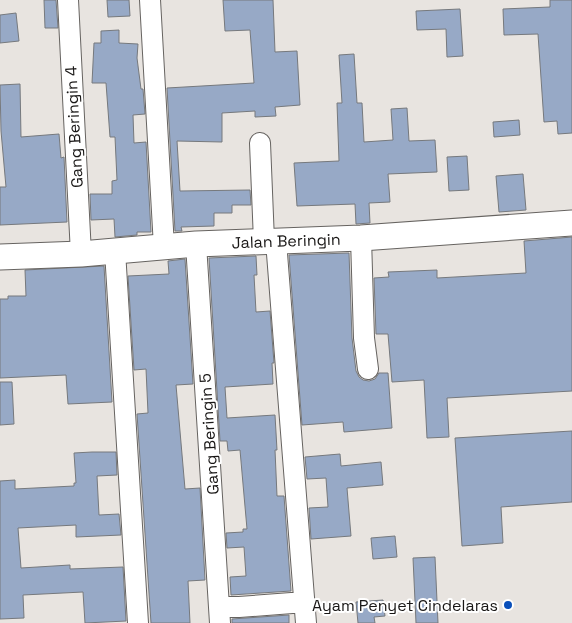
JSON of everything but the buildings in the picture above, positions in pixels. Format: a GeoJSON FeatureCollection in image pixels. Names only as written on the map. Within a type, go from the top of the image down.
{"type":"FeatureCollection","features":[{"type":"Feature","properties":{"kind":"street","name":"Gang Beringin 4"},"geometry":{"type":"LineString","coordinates":[[68,0],[81,254]]}},
{"type":"Feature","properties":{"kind":"street"},"geometry":{"type":"LineString","coordinates":[[150,0],[164,247]]}},
{"type":"Feature","properties":{"kind":"street"},"geometry":{"type":"LineString","coordinates":[[260,144],[306,623]]}},
{"type":"Feature","properties":{"kind":"street","name":"Jalan Beringin"},"geometry":{"type":"LineString","coordinates":[[0,258],[81,254],[196,244],[361,238],[572,223]]}},
{"type":"Feature","properties":{"kind":"street"},"geometry":{"type":"LineString","coordinates":[[361,238],[364,338],[368,369]]}},
{"type":"Feature","properties":{"kind":"street","name":"Gang Beringin 5"},"geometry":{"type":"LineString","coordinates":[[196,244],[220,615]]}},
{"type":"Feature","properties":{"kind":"street"},"geometry":{"type":"LineString","coordinates":[[116,251],[138,623]]}},
{"type":"Feature","properties":{"kind":"street"},"geometry":{"type":"LineString","coordinates":[[220,615],[240,608],[305,602]]}},
{"type":"Feature","properties":{"kind":"place","name":"Ayam Penyet Cindelaras"},"geometry":{"type":"Point","coordinates":[508,605]}}]}
